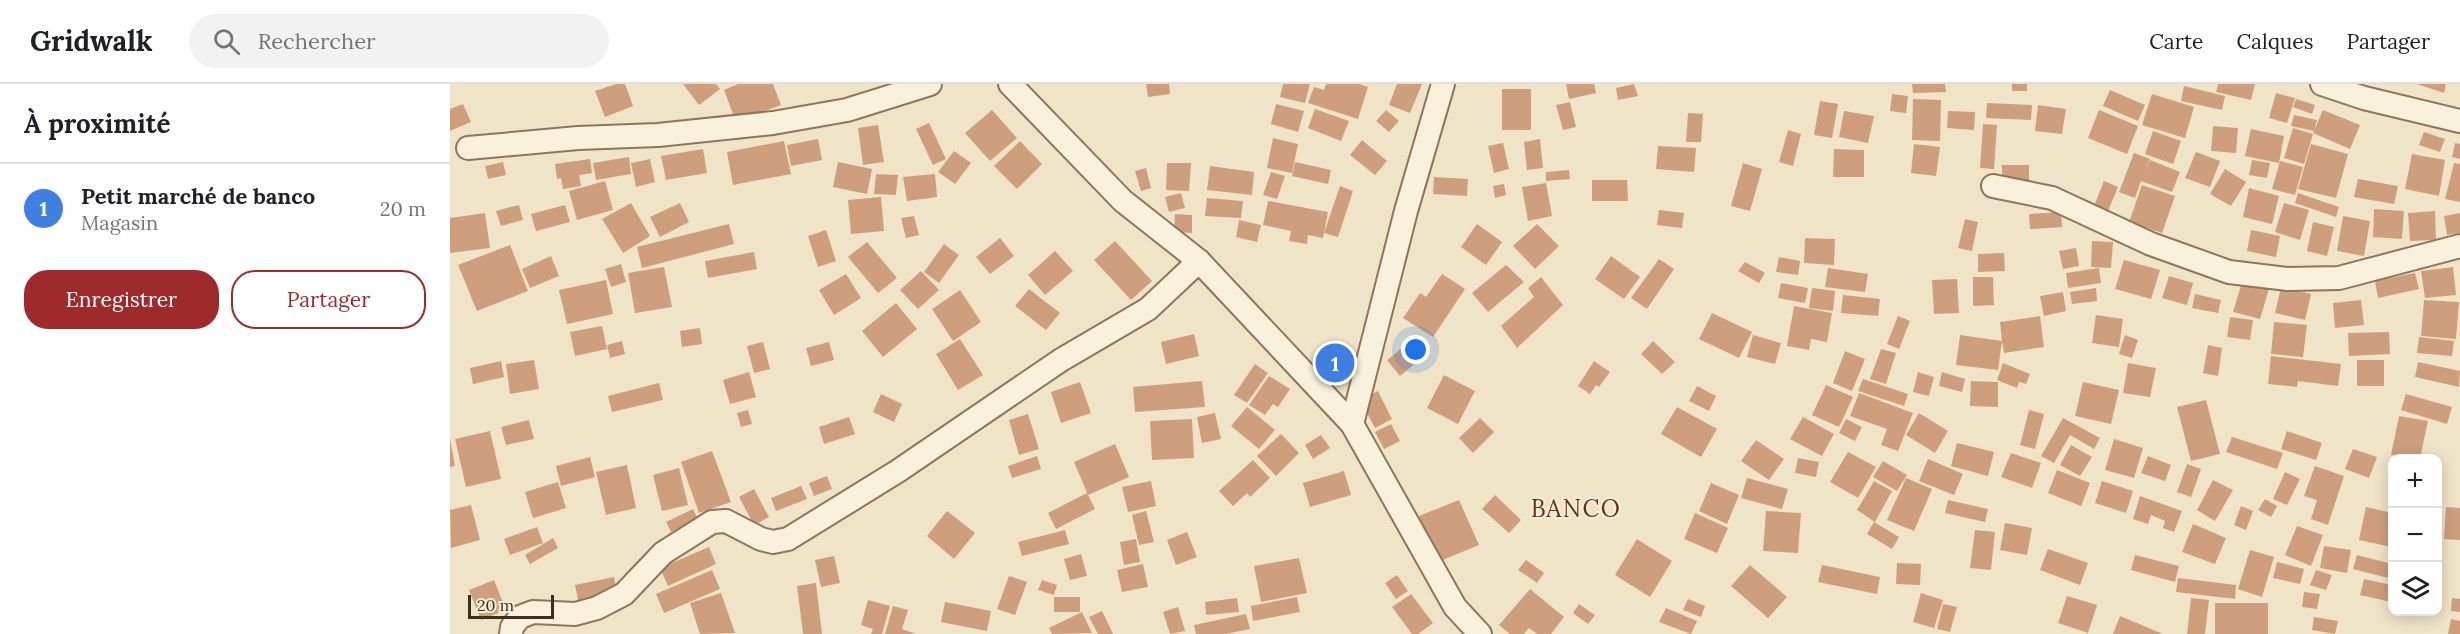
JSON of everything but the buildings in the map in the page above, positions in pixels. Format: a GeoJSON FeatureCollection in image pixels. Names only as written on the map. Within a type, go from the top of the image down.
{"type":"FeatureCollection","features":[{"type":"Feature","properties":{"kind":"street"},"geometry":{"type":"LineString","coordinates":[[468,148],[578,138],[658,135],[773,123],[847,110],[930,84]]}},
{"type":"Feature","properties":{"kind":"street"},"geometry":{"type":"LineString","coordinates":[[1010,84],[1124,201],[1200,261],[1352,424],[1455,607],[1480,634]]}},
{"type":"Feature","properties":{"kind":"street"},"geometry":{"type":"LineString","coordinates":[[1352,424],[1406,211],[1443,84]]}},
{"type":"Feature","properties":{"kind":"street"},"geometry":{"type":"LineString","coordinates":[[2322,84],[2364,98],[2460,121]]}},
{"type":"Feature","properties":{"kind":"street"},"geometry":{"type":"LineString","coordinates":[[1993,186],[2052,198],[2151,244],[2229,272],[2288,279],[2338,278],[2460,246]]}},
{"type":"Feature","properties":{"kind":"street"},"geometry":{"type":"LineString","coordinates":[[511,634],[512,627],[520,618],[532,612],[575,614],[597,608],[624,594],[663,553],[712,522],[726,521],[773,542],[788,539],[898,471],[1061,360],[1148,309],[1200,261]]}},
{"type":"Feature","properties":{"kind":"place","name":"Petit marché de banco"},"geometry":{"type":"Point","coordinates":[1335,363]}},
{"type":"Feature","properties":{"kind":"district","name":"BANCO"},"geometry":{"type":"Point","coordinates":[1576,508]}}]}
